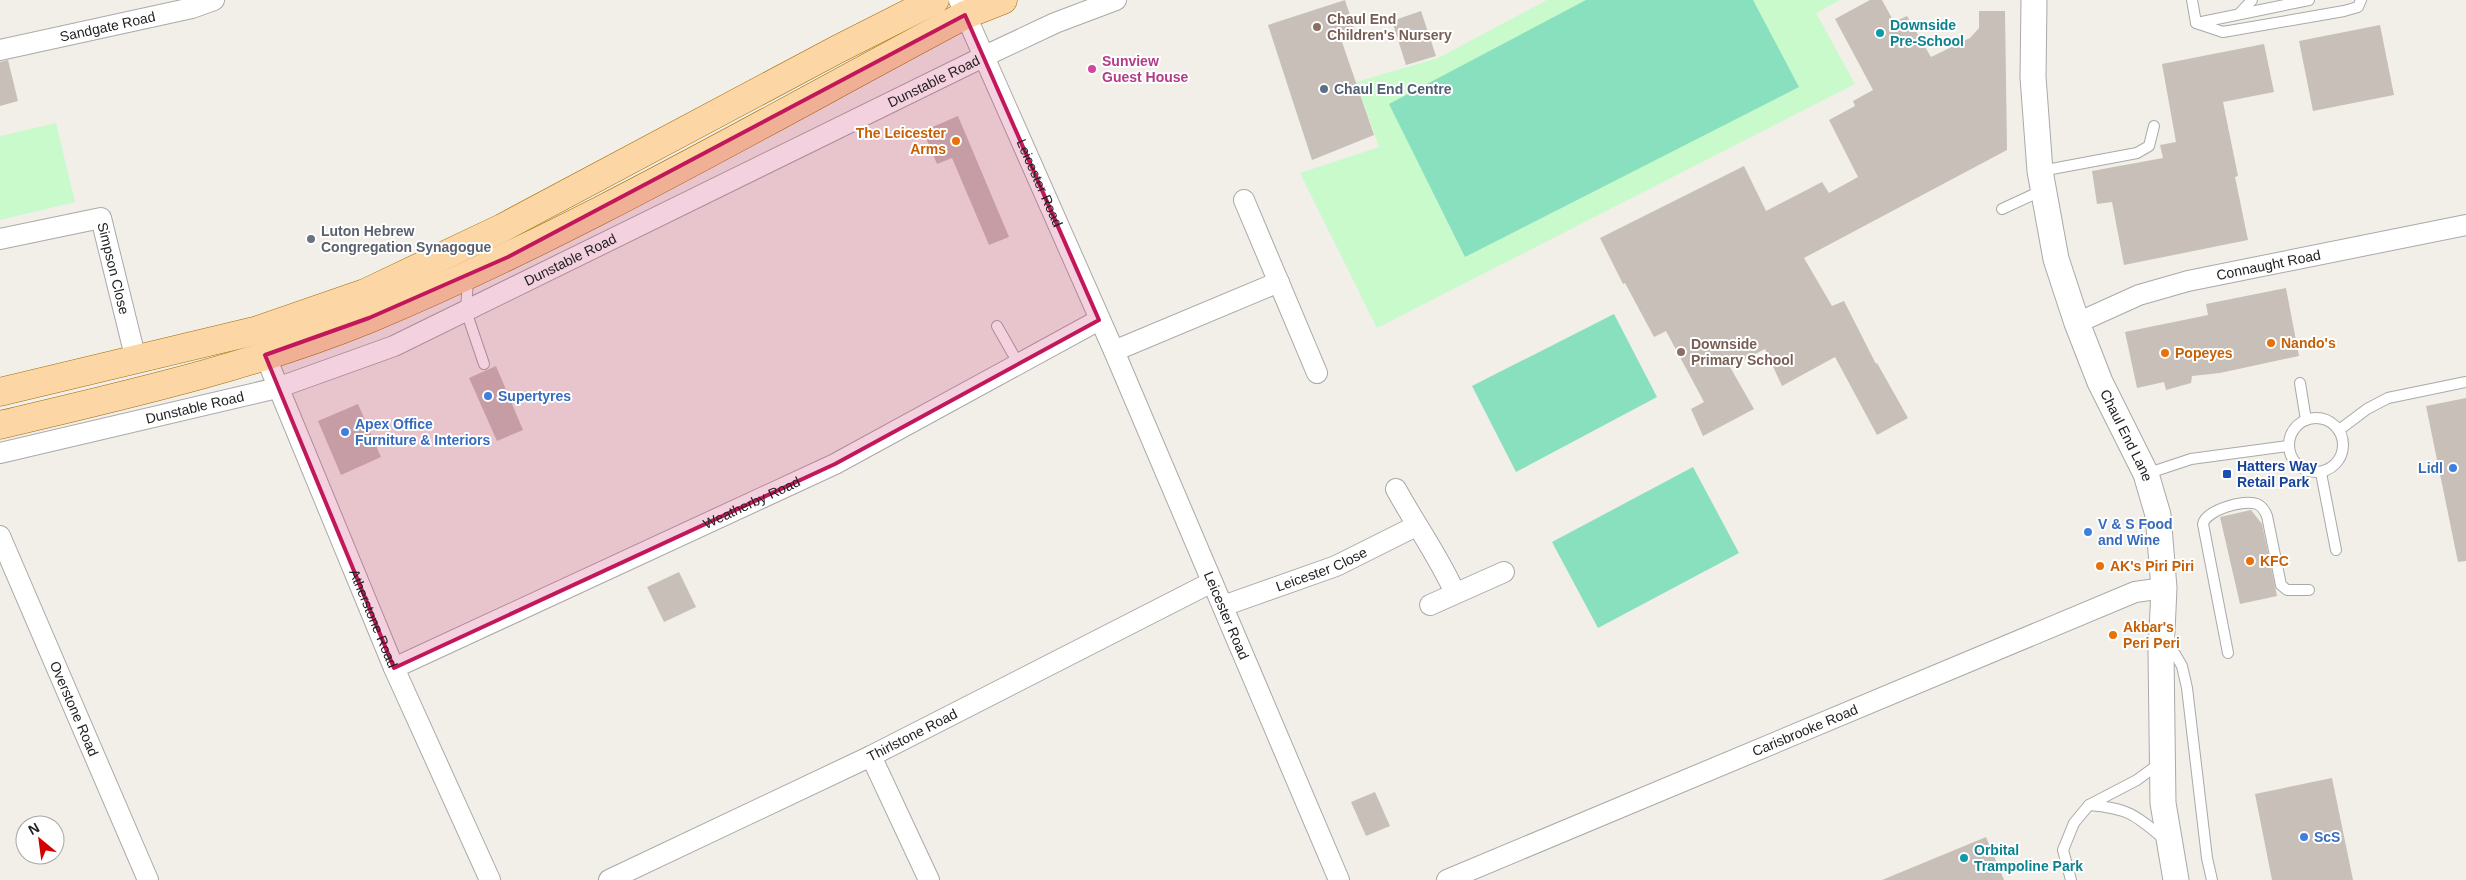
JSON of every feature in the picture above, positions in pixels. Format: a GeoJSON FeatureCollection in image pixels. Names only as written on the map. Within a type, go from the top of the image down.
{"type":"FeatureCollection","features":[{"type":"Feature","properties":{"kind":"main road"},"geometry":{"type":"LineString","coordinates":[[0,392],[258,330],[365,293],[502,228],[838,49],[935,0]]}},
{"type":"Feature","properties":{"kind":"main road","name":"Dunstable Road"},"geometry":{"type":"LineString","coordinates":[[0,425],[143,391],[264,355],[369,318],[508,256],[639,189],[962,8],[1003,0]]}},
{"type":"Feature","properties":{"kind":"street","name":"Sandgate Road"},"geometry":{"type":"LineString","coordinates":[[0,50],[192,8],[214,0]]}},
{"type":"Feature","properties":{"kind":"street","name":"Dunstable Road"},"geometry":{"type":"LineString","coordinates":[[0,453],[277,388],[394,346],[985,56],[1055,23],[1116,0]]}},
{"type":"Feature","properties":{"kind":"street","name":"Chaul End Lane"},"geometry":{"type":"LineString","coordinates":[[2034,0],[2032,77],[2041,181],[2056,259],[2100,382],[2146,474],[2158,515],[2164,588],[2161,653],[2161,763],[2163,803],[2176,880]]}},
{"type":"Feature","properties":{"kind":"street","name":"Leicester Road"},"geometry":{"type":"LineString","coordinates":[[962,8],[985,56],[1114,351],[1339,880]]}},
{"type":"Feature","properties":{"kind":"street"},"geometry":{"type":"LineString","coordinates":[[1244,200],[1317,372]]}},
{"type":"Feature","properties":{"kind":"street","name":"Simpson Close"},"geometry":{"type":"LineString","coordinates":[[0,239],[101,218],[136,360]]}},
{"type":"Feature","properties":{"kind":"street","name":"Connaught Road"},"geometry":{"type":"LineString","coordinates":[[2077,322],[2130,298],[2188,281],[2466,225]]}},
{"type":"Feature","properties":{"kind":"street"},"geometry":{"type":"LineString","coordinates":[[1114,351],[1279,282]]}},
{"type":"Feature","properties":{"kind":"street","name":"Weatherby Road"},"geometry":{"type":"LineString","coordinates":[[394,668],[835,464],[1099,320]]}},
{"type":"Feature","properties":{"kind":"street","name":"Atherstone Road"},"geometry":{"type":"LineString","coordinates":[[264,355],[394,668],[490,880]]}},
{"type":"Feature","properties":{"kind":"street"},"geometry":{"type":"LineString","coordinates":[[1396,489],[1416,526],[1443,565],[1456,593]]}},
{"type":"Feature","properties":{"kind":"street","name":"Leicester Close"},"geometry":{"type":"LineString","coordinates":[[1223,606],[1336,566],[1416,526]]}},
{"type":"Feature","properties":{"kind":"street","name":"Overstone Road"},"geometry":{"type":"LineString","coordinates":[[0,536],[148,880]]}},
{"type":"Feature","properties":{"kind":"street"},"geometry":{"type":"LineString","coordinates":[[1430,605],[1504,572]]}},
{"type":"Feature","properties":{"kind":"street","name":"Thirlstone Road"},"geometry":{"type":"LineString","coordinates":[[609,880],[871,756],[1212,582]]}},
{"type":"Feature","properties":{"kind":"street","name":"Carisbrooke Road"},"geometry":{"type":"LineString","coordinates":[[1447,880],[2135,592],[2164,588]]}},
{"type":"Feature","properties":{"kind":"street"},"geometry":{"type":"LineString","coordinates":[[871,756],[929,880]]}},
{"type":"Feature","properties":{"kind":"lane"},"geometry":{"type":"LineString","coordinates":[[2192,0],[2196,23]]}},
{"type":"Feature","properties":{"kind":"lane"},"geometry":{"type":"LineString","coordinates":[[2240,13],[2252,0]]}},
{"type":"Feature","properties":{"kind":"lane"},"geometry":{"type":"LineString","coordinates":[[2196,23],[2309,0]]}},
{"type":"Feature","properties":{"kind":"lane"},"geometry":{"type":"LineString","coordinates":[[2196,23],[2223,32],[2358,7],[2361,0]]}},
{"type":"Feature","properties":{"kind":"lane"},"geometry":{"type":"LineString","coordinates":[[2002,208],[2041,181],[2137,153],[2149,146],[2154,126]]}},
{"type":"Feature","properties":{"kind":"lane"},"geometry":{"type":"LineString","coordinates":[[468,274],[466,311],[484,364]]}},
{"type":"Feature","properties":{"kind":"lane"},"geometry":{"type":"LineString","coordinates":[[997,326],[1018,363]]}},
{"type":"Feature","properties":{"kind":"lane"},"geometry":{"type":"LineString","coordinates":[[2338,430],[2367,409],[2388,398],[2466,382]]}},
{"type":"Feature","properties":{"kind":"lane"},"geometry":{"type":"LineString","coordinates":[[2300,383],[2306,420]]}},
{"type":"Feature","properties":{"kind":"lane"},"geometry":{"type":"LineString","coordinates":[[2314,418],[2324,419],[2338,430],[2342,438],[2342,456],[2336,464],[2321,472],[2302,470],[2295,464],[2288,446],[2293,430],[2306,420],[2314,418]]}},
{"type":"Feature","properties":{"kind":"lane"},"geometry":{"type":"LineString","coordinates":[[2146,474],[2190,459],[2288,446]]}},
{"type":"Feature","properties":{"kind":"lane"},"geometry":{"type":"LineString","coordinates":[[2321,472],[2336,550]]}},
{"type":"Feature","properties":{"kind":"lane"},"geometry":{"type":"LineString","coordinates":[[2228,653],[2203,524],[2207,516],[2216,510],[2252,503],[2262,506],[2267,516],[2281,585],[2287,590],[2309,590]]}},
{"type":"Feature","properties":{"kind":"lane"},"geometry":{"type":"LineString","coordinates":[[2161,653],[2175,654],[2182,666],[2188,688],[2207,858],[2212,880]]}},
{"type":"Feature","properties":{"kind":"lane"},"geometry":{"type":"LineString","coordinates":[[2071,880],[2063,850],[2074,823],[2089,805],[2137,780],[2161,763]]}},
{"type":"Feature","properties":{"kind":"lane"},"geometry":{"type":"LineString","coordinates":[[2089,805],[2112,807],[2134,814],[2170,844]]}},
{"type":"Feature","properties":{"kind":"highlighted area"},"geometry":{"type":"Polygon","coordinates":[[[965,15],[1099,320],[835,464],[394,668],[265,355],[369,318],[508,257],[965,15]]]}},
{"type":"Feature","properties":{"kind":"green space"},"geometry":{"type":"Polygon","coordinates":[[[1547,0],[1840,0],[1816,13],[1855,84],[1377,328],[1300,173],[1379,147],[1356,82],[1438,58],[1547,0]]]}},
{"type":"Feature","properties":{"kind":"green space"},"geometry":{"type":"Polygon","coordinates":[[[1586,0],[1753,0],[1799,87],[1465,257],[1389,104],[1586,0]]]}},
{"type":"Feature","properties":{"kind":"green space"},"geometry":{"type":"Polygon","coordinates":[[[56,123],[75,202],[0,220],[0,136],[56,123]]]}},
{"type":"Feature","properties":{"kind":"green space"},"geometry":{"type":"Polygon","coordinates":[[[1614,314],[1657,397],[1516,472],[1472,386],[1614,314]]]}},
{"type":"Feature","properties":{"kind":"green space"},"geometry":{"type":"Polygon","coordinates":[[[1693,467],[1739,553],[1598,628],[1552,542],[1693,467]]]}},
{"type":"Feature","properties":{"kind":"building","name":"Chaul End Centre"},"geometry":{"type":"Polygon","coordinates":[[[1345,0],[1357,37],[1342,42],[1374,135],[1312,160],[1268,25],[1345,0]]]}},
{"type":"Feature","properties":{"kind":"building","name":"Downside Primary School"},"geometry":{"type":"Polygon","coordinates":[[[1870,0],[1882,0],[1894,22],[1907,16],[1931,57],[1970,38],[1979,28],[1979,11],[2005,11],[2007,150],[1804,258],[1832,306],[1844,301],[1876,364],[1908,418],[1877,435],[1835,357],[1782,386],[1765,349],[1730,367],[1754,409],[1703,436],[1691,409],[1704,402],[1666,331],[1654,337],[1625,283],[1623,284],[1600,238],[1744,166],[1766,211],[1822,182],[1829,193],[1858,177],[1829,120],[1855,106],[1853,101],[1873,90],[1835,19],[1870,0]]]}},
{"type":"Feature","properties":{"kind":"building"},"geometry":{"type":"Polygon","coordinates":[[[1421,11],[1436,56],[1406,65],[1392,21],[1421,11]]]}},
{"type":"Feature","properties":{"kind":"building"},"geometry":{"type":"Polygon","coordinates":[[[2380,25],[2394,95],[2313,111],[2299,41],[2380,25]]]}},
{"type":"Feature","properties":{"kind":"building"},"geometry":{"type":"Polygon","coordinates":[[[2264,44],[2274,92],[2223,102],[2238,176],[2235,177],[2248,240],[2124,265],[2112,202],[2097,204],[2092,171],[2163,158],[2160,145],[2176,142],[2162,64],[2264,44]]]}},
{"type":"Feature","properties":{"kind":"building"},"geometry":{"type":"Polygon","coordinates":[[[8,60],[18,101],[0,106],[0,62],[8,60]]]}},
{"type":"Feature","properties":{"kind":"building"},"geometry":{"type":"Polygon","coordinates":[[[958,116],[1009,237],[989,245],[952,158],[937,164],[923,131],[958,116]]]}},
{"type":"Feature","properties":{"kind":"building"},"geometry":{"type":"Polygon","coordinates":[[[2286,288],[2299,356],[2220,373],[2192,376],[2191,383],[2166,390],[2164,382],[2137,388],[2125,332],[2208,315],[2206,304],[2286,288]]]}},
{"type":"Feature","properties":{"kind":"building"},"geometry":{"type":"Polygon","coordinates":[[[496,366],[523,430],[497,441],[469,378],[496,366]]]}},
{"type":"Feature","properties":{"kind":"building","name":"Lidl"},"geometry":{"type":"Polygon","coordinates":[[[2466,398],[2466,561],[2458,562],[2426,406],[2466,398]]]}},
{"type":"Feature","properties":{"kind":"building"},"geometry":{"type":"Polygon","coordinates":[[[358,404],[381,457],[341,475],[318,421],[358,404]]]}},
{"type":"Feature","properties":{"kind":"building","name":"KFC"},"geometry":{"type":"Polygon","coordinates":[[[2251,510],[2262,524],[2277,596],[2240,604],[2220,517],[2251,510]]]}},
{"type":"Feature","properties":{"kind":"building"},"geometry":{"type":"Polygon","coordinates":[[[679,572],[696,607],[664,622],[647,587],[679,572]]]}},
{"type":"Feature","properties":{"kind":"building","name":"ScS"},"geometry":{"type":"Polygon","coordinates":[[[2332,778],[2353,880],[2272,880],[2255,794],[2332,778]]]}},
{"type":"Feature","properties":{"kind":"building"},"geometry":{"type":"Polygon","coordinates":[[[1375,792],[1390,826],[1366,836],[1351,802],[1375,792]]]}},
{"type":"Feature","properties":{"kind":"building","name":"Orbital Trampoline Park"},"geometry":{"type":"Polygon","coordinates":[[[1986,837],[2004,880],[1882,880],[1986,837]]]}},
{"type":"Feature","properties":{"kind":"place","name":"Chaul End Children's Nursery"},"geometry":{"type":"Point","coordinates":[1317,27]}},
{"type":"Feature","properties":{"kind":"place","name":"Downside Pre-School"},"geometry":{"type":"Point","coordinates":[1880,33]}},
{"type":"Feature","properties":{"kind":"place","name":"Sunview Guest House"},"geometry":{"type":"Point","coordinates":[1092,69]}},
{"type":"Feature","properties":{"kind":"place","name":"Chaul End Centre"},"geometry":{"type":"Point","coordinates":[1324,89]}},
{"type":"Feature","properties":{"kind":"place","name":"The Leicester Arms"},"geometry":{"type":"Point","coordinates":[956,141]}},
{"type":"Feature","properties":{"kind":"place","name":"Luton Hebrew Congregation Synagogue"},"geometry":{"type":"Point","coordinates":[311,239]}},
{"type":"Feature","properties":{"kind":"place","name":"Nando's"},"geometry":{"type":"Point","coordinates":[2271,343]}},
{"type":"Feature","properties":{"kind":"place","name":"Downside Primary School"},"geometry":{"type":"Point","coordinates":[1681,352]}},
{"type":"Feature","properties":{"kind":"place","name":"Popeyes"},"geometry":{"type":"Point","coordinates":[2165,353]}},
{"type":"Feature","properties":{"kind":"place","name":"Supertyres"},"geometry":{"type":"Point","coordinates":[488,396]}},
{"type":"Feature","properties":{"kind":"place","name":"Apex Office Furniture & Interiors"},"geometry":{"type":"Point","coordinates":[345,432]}},
{"type":"Feature","properties":{"kind":"place","name":"Lidl"},"geometry":{"type":"Point","coordinates":[2453,468]}},
{"type":"Feature","properties":{"kind":"place","name":"Hatters Way Retail Park"},"geometry":{"type":"Point","coordinates":[2227,474]}},
{"type":"Feature","properties":{"kind":"place","name":"V & S Food and Wine"},"geometry":{"type":"Point","coordinates":[2088,532]}},
{"type":"Feature","properties":{"kind":"place","name":"KFC"},"geometry":{"type":"Point","coordinates":[2250,561]}},
{"type":"Feature","properties":{"kind":"place","name":"AK's Piri Piri"},"geometry":{"type":"Point","coordinates":[2100,566]}},
{"type":"Feature","properties":{"kind":"place","name":"Akbar's Peri Peri"},"geometry":{"type":"Point","coordinates":[2113,635]}},
{"type":"Feature","properties":{"kind":"place","name":"ScS"},"geometry":{"type":"Point","coordinates":[2304,837]}},
{"type":"Feature","properties":{"kind":"place","name":"Orbital Trampoline Park"},"geometry":{"type":"Point","coordinates":[1964,858]}}]}
